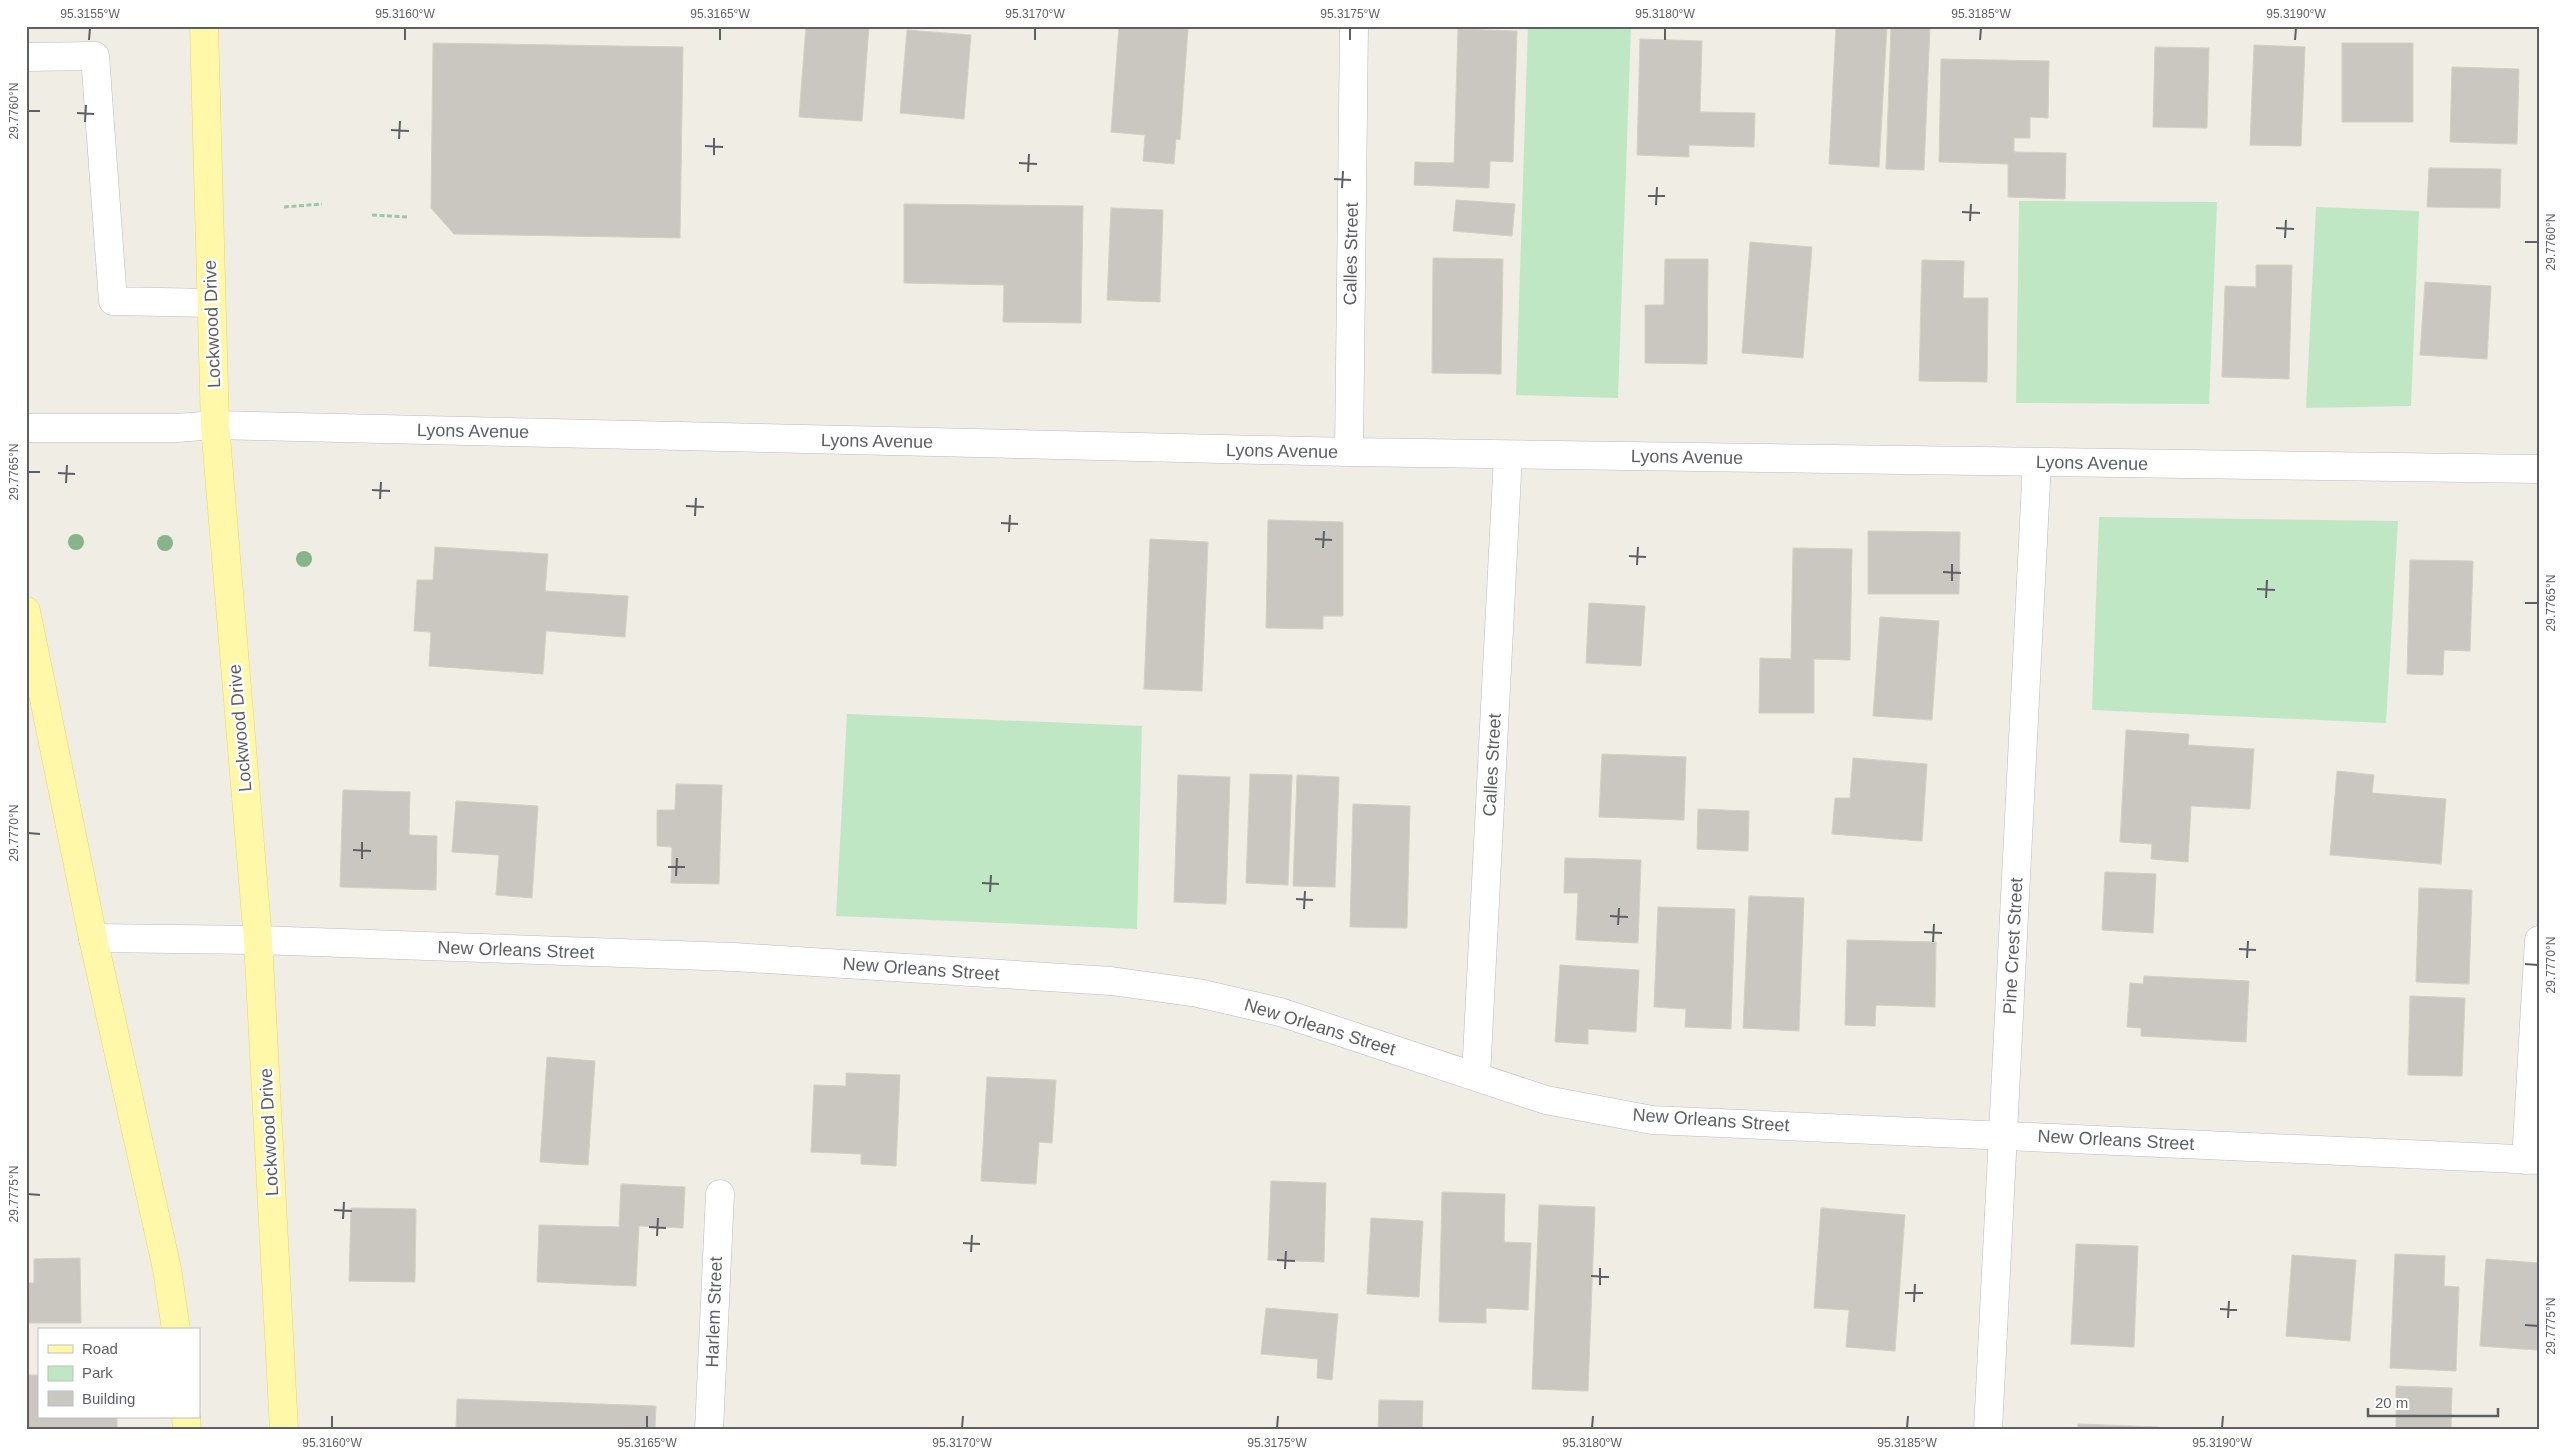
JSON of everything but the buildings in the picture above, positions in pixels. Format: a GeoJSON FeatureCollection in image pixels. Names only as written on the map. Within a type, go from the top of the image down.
{"type":"FeatureCollection","features":[{"type":"Feature","properties":{"kind":"main road","name":"Lockwood Drive"},"geometry":{"type":"LineString","coordinates":[[204,26],[215,425],[258,940],[284,1430]]}},
{"type":"Feature","properties":{"kind":"main road"},"geometry":{"type":"LineString","coordinates":[[26,612],[93,938],[167,1269],[176,1328]]}},
{"type":"Feature","properties":{"kind":"street","name":"Calles Street"},"geometry":{"type":"LineString","coordinates":[[1349,452],[1354,26]]}},
{"type":"Feature","properties":{"kind":"street"},"geometry":{"type":"LineString","coordinates":[[26,57],[95,56],[113,302],[211,303]]}},
{"type":"Feature","properties":{"kind":"street","name":"Lyons Avenue"},"geometry":{"type":"LineString","coordinates":[[26,428],[178,428],[215,425],[1508,455],[2539,468]]}},
{"type":"Feature","properties":{"kind":"street","name":"Calles Street"},"geometry":{"type":"LineString","coordinates":[[1476,1076],[1508,455]]}},
{"type":"Feature","properties":{"kind":"street","name":"Pine Crest Street"},"geometry":{"type":"LineString","coordinates":[[1988,1430],[2036,462]]}},
{"type":"Feature","properties":{"kind":"street","name":"New Orleans Street"},"geometry":{"type":"LineString","coordinates":[[93,938],[258,940],[734,957],[1111,981],[1198,993],[1280,1012],[1546,1100],[1652,1120],[2532,1160]]}},
{"type":"Feature","properties":{"kind":"street"},"geometry":{"type":"LineString","coordinates":[[2532,1160],[2539,940]]}},
{"type":"Feature","properties":{"kind":"street","name":"Harlem Street"},"geometry":{"type":"LineString","coordinates":[[709,1430],[720,1194]]}},
{"type":"Feature","properties":{"kind":"path"},"geometry":{"type":"LineString","coordinates":[[284,207],[322,204]]}},
{"type":"Feature","properties":{"kind":"path"},"geometry":{"type":"LineString","coordinates":[[372,215],[407,216]]}},
{"type":"Feature","properties":{"kind":"green space"},"geometry":{"type":"Polygon","coordinates":[[[1528,26],[1631,26],[1618,398],[1516,395],[1528,26]]]}},
{"type":"Feature","properties":{"kind":"green space"},"geometry":{"type":"Polygon","coordinates":[[[2019,201],[2217,202],[2209,404],[2016,403],[2019,201]]]}},
{"type":"Feature","properties":{"kind":"green space"},"geometry":{"type":"Polygon","coordinates":[[[2316,207],[2419,211],[2411,406],[2306,408],[2316,207]]]}},
{"type":"Feature","properties":{"kind":"green space"},"geometry":{"type":"Polygon","coordinates":[[[2099,517],[2398,521],[2386,723],[2092,710],[2099,517]]]}},
{"type":"Feature","properties":{"kind":"green space"},"geometry":{"type":"Polygon","coordinates":[[[847,714],[1142,726],[1137,929],[836,916],[847,714]]]}}]}
